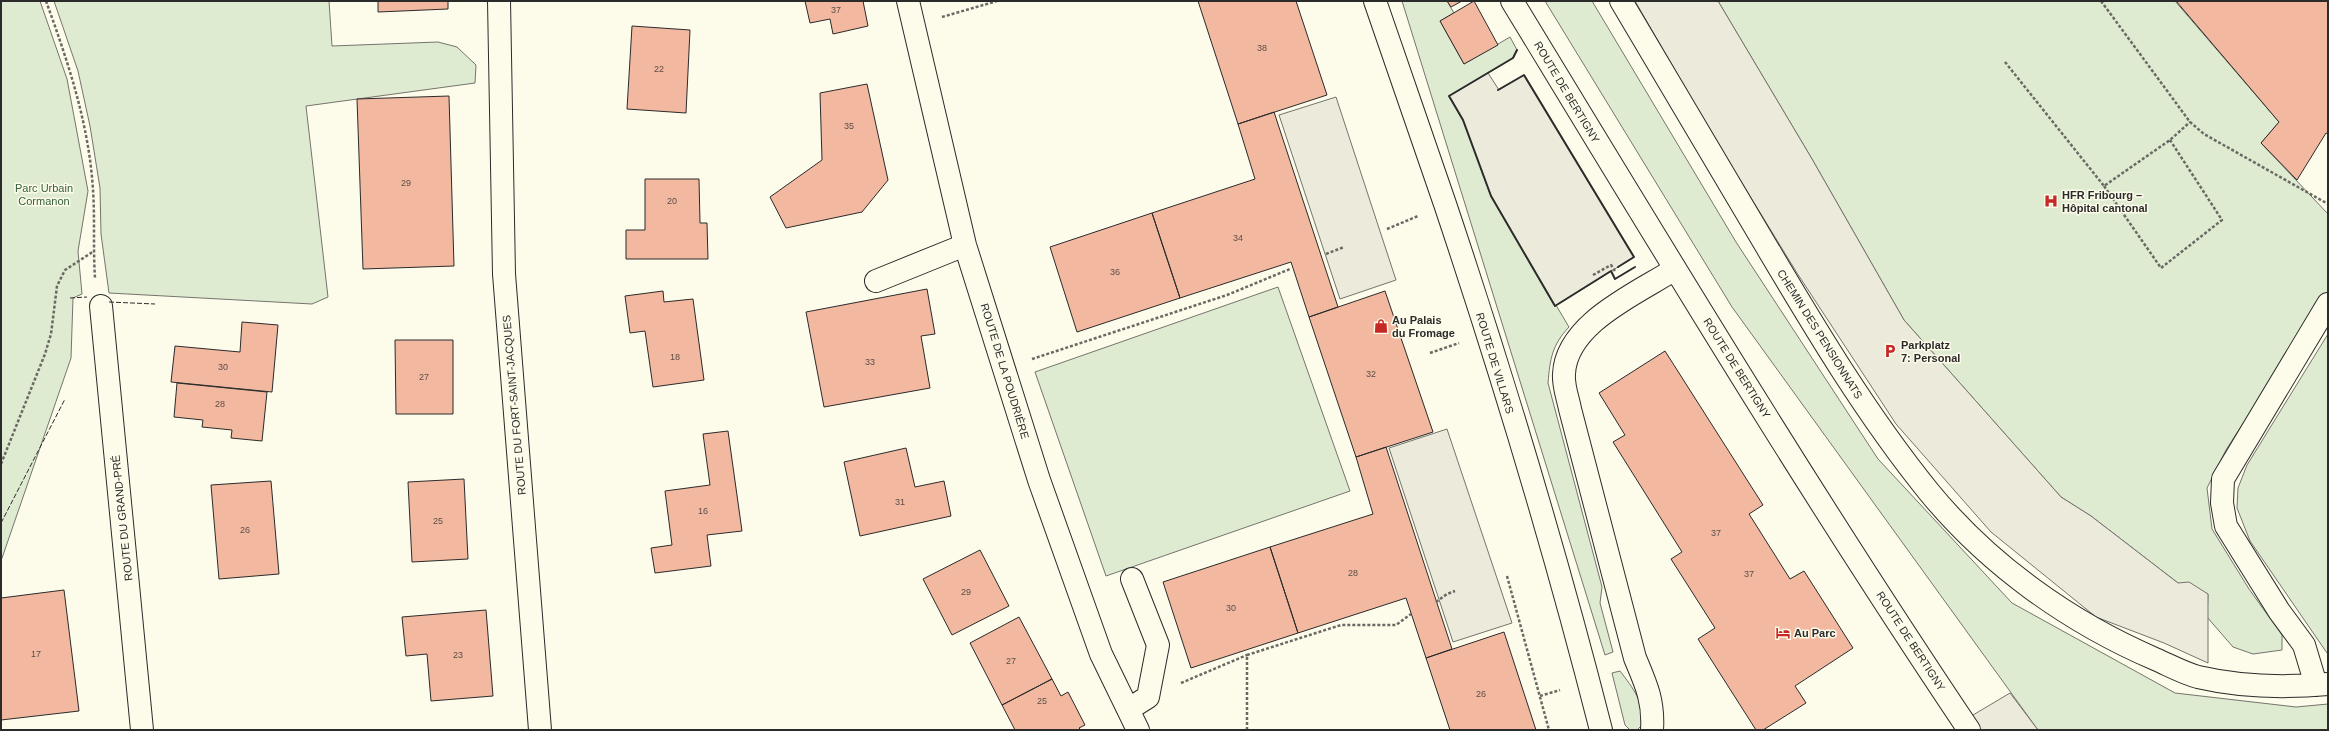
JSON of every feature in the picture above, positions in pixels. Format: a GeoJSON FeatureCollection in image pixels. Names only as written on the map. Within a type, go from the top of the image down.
{"type":"FeatureCollection","features":[{"type":"Feature","properties":{"kind":"street","name":"ROUTE DU FORT-SAINT-JACQUES"},"geometry":{"type":"LineString","coordinates":[[498,1],[504,274],[540,730]]}},
{"type":"Feature","properties":{"kind":"street","name":"ROUTE DE LA POUDRIÈRE"},"geometry":{"type":"LineString","coordinates":[[908,1],[965,245],[1005,368],[1039,480],[1101,654],[1138,730]]}},
{"type":"Feature","properties":{"kind":"street","name":"ROUTE DE VILLARS"},"geometry":{"type":"LineString","coordinates":[[1375,1],[1445,205],[1496,364],[1572,619],[1601,730]]}},
{"type":"Feature","properties":{"kind":"street","name":"ROUTE DE BERTIGNY"},"geometry":{"type":"LineString","coordinates":[[1512,1],[1675,269],[1824,508],[1964,727]]}},
{"type":"Feature","properties":{"kind":"street","name":"CHEMIN DES PENSIONNATS"},"geometry":{"type":"LineString","coordinates":[[1621,1],[1838,368],[1897,451],[1931,494],[1965,531],[2006,568],[2079,622],[2125,646],[2196,676],[2252,686],[2322,685]]}},
{"type":"Feature","properties":{"kind":"street"},"geometry":{"type":"LineString","coordinates":[[876,281],[965,245]]}},
{"type":"Feature","properties":{"kind":"street"},"geometry":{"type":"LineString","coordinates":[[1652,730],[1654,711],[1649,690],[1635,658],[1564,384],[1564,373],[1571,350],[1586,328],[1602,315],[1675,269]]}},
{"type":"Feature","properties":{"kind":"street"},"geometry":{"type":"LineString","coordinates":[[2322,685],[2304,645],[2279,611],[2226,526],[2222,503],[2223,479],[2328,304]]}},
{"type":"Feature","properties":{"kind":"street","name":"ROUTE DU GRAND-PRÉ"},"geometry":{"type":"LineString","coordinates":[[101,306],[142,730]]}},
{"type":"Feature","properties":{"kind":"street"},"geometry":{"type":"LineString","coordinates":[[1128,708],[1148,697],[1158,644],[1132,579]]}},
{"type":"Feature","properties":{"kind":"path"},"geometry":{"type":"LineString","coordinates":[[46,1],[72,76],[83,122],[93,189],[95,290],[101,306]]}},
{"type":"Feature","properties":{"kind":"path"},"geometry":{"type":"LineString","coordinates":[[913,26],[997,1]]}},
{"type":"Feature","properties":{"kind":"path"},"geometry":{"type":"LineString","coordinates":[[2101,1],[2190,122],[2204,134],[2328,204]]}},
{"type":"Feature","properties":{"kind":"path"},"geometry":{"type":"LineString","coordinates":[[2005,62],[2104,186],[2161,268],[2222,220],[2170,140]]}},
{"type":"Feature","properties":{"kind":"path"},"geometry":{"type":"LineString","coordinates":[[2104,186],[2170,140],[2190,122]]}},
{"type":"Feature","properties":{"kind":"path"},"geometry":{"type":"LineString","coordinates":[[1387,229],[1420,216]]}},
{"type":"Feature","properties":{"kind":"path"},"geometry":{"type":"LineString","coordinates":[[1326,254],[1344,247]]}},
{"type":"Feature","properties":{"kind":"path"},"geometry":{"type":"LineString","coordinates":[[1,464],[45,354],[51,334],[57,286],[65,270],[94,251]]}},
{"type":"Feature","properties":{"kind":"path"},"geometry":{"type":"LineString","coordinates":[[1593,275],[1611,265],[1616,274],[1621,271]]}},
{"type":"Feature","properties":{"kind":"path"},"geometry":{"type":"LineString","coordinates":[[1005,368],[1227,295],[1290,269]]}},
{"type":"Feature","properties":{"kind":"path"},"geometry":{"type":"LineString","coordinates":[[1430,353],[1462,342]]}},
{"type":"Feature","properties":{"kind":"path"},"geometry":{"type":"LineString","coordinates":[[1507,576],[1549,730]]}},
{"type":"Feature","properties":{"kind":"path"},"geometry":{"type":"LineString","coordinates":[[1436,602],[1447,594],[1455,591]]}},
{"type":"Feature","properties":{"kind":"path"},"geometry":{"type":"LineString","coordinates":[[1148,697],[1247,655],[1341,625],[1396,625],[1411,614]]}},
{"type":"Feature","properties":{"kind":"path"},"geometry":{"type":"LineString","coordinates":[[1247,655],[1247,730]]}},
{"type":"Feature","properties":{"kind":"path"},"geometry":{"type":"LineString","coordinates":[[1540,696],[1563,690]]}},
{"type":"Feature","properties":{"kind":"green space","name":"Parc Urbain Cormanon"},"geometry":{"type":"Polygon","coordinates":[[[1,1],[40,1],[67,79],[88,191],[78,251],[82,294],[73,298],[71,358],[1,561],[1,1]]]}},
{"type":"Feature","properties":{"kind":"green space"},"geometry":{"type":"Polygon","coordinates":[[[54,1],[329,1],[332,46],[438,42],[457,47],[476,65],[475,83],[306,106],[328,297],[312,304],[109,293],[101,234],[100,188],[90,126],[78,71],[54,1]]]}},
{"type":"Feature","properties":{"kind":"green space"},"geometry":{"type":"Polygon","coordinates":[[[1402,1],[1447,1],[1454,13],[1440,21],[1464,64],[1510,37],[1517,50],[1513,58],[1449,96],[1463,120],[1491,196],[1569,327],[1555,346],[1551,359],[1548,383],[1602,587],[1600,603],[1613,652],[1605,655],[1402,1]]]}},
{"type":"Feature","properties":{"kind":"green space"},"geometry":{"type":"Polygon","coordinates":[[[1545,1],[1592,1],[1736,242],[1878,459],[2012,603],[2175,693],[2296,707],[2328,704],[2328,730],[2038,730],[1732,307],[1545,1]]]}},
{"type":"Feature","properties":{"kind":"green space","name":"HFR Fribourg – Hôpital cantonal"},"geometry":{"type":"Polygon","coordinates":[[[1718,1],[2175,1],[2279,122],[2261,143],[2328,214],[2328,291],[2226,450],[2207,488],[2212,529],[2249,589],[2282,635],[2282,650],[2253,654],[2233,647],[2207,617],[2208,594],[2178,583],[2091,516],[2061,497],[1904,320],[1812,159],[1718,1]]]}},
{"type":"Feature","properties":{"kind":"green space"},"geometry":{"type":"Polygon","coordinates":[[[1278,287],[1350,491],[1106,576],[1035,372],[1278,287]]]}},
{"type":"Feature","properties":{"kind":"green space"},"geometry":{"type":"Polygon","coordinates":[[[2328,334],[2327,653],[2250,541],[2237,508],[2238,488],[2247,465],[2328,334]]]}},
{"type":"Feature","properties":{"kind":"green space"},"geometry":{"type":"Polygon","coordinates":[[[1620,671],[1640,702],[1643,724],[1637,730],[1630,730],[1625,725],[1612,673],[1620,671]]]}},
{"type":"Feature","properties":{"kind":"shaded area","name":"Parkplatz 7: Personal"},"geometry":{"type":"Polygon","coordinates":[[[1635,1],[1718,1],[1812,159],[1904,320],[2061,497],[2091,516],[2178,583],[2189,582],[2208,594],[2208,663],[2164,643],[2096,617],[1991,532],[1896,424],[1797,273],[1713,136],[1635,1]]]}},
{"type":"Feature","properties":{"kind":"shaded area"},"geometry":{"type":"Polygon","coordinates":[[[1488,73],[1499,90],[1524,75],[1634,257],[1555,306],[1491,196],[1463,120],[1449,96],[1488,73]]]}},
{"type":"Feature","properties":{"kind":"shaded area"},"geometry":{"type":"Polygon","coordinates":[[[1336,97],[1396,280],[1340,299],[1279,115],[1336,97]]]}},
{"type":"Feature","properties":{"kind":"shaded area"},"geometry":{"type":"Polygon","coordinates":[[[1447,429],[1512,623],[1453,642],[1389,448],[1447,429]]]}},
{"type":"Feature","properties":{"kind":"shaded area"},"geometry":{"type":"Polygon","coordinates":[[[2010,693],[2038,730],[1969,730],[1963,721],[2010,693]]]}},
{"type":"Feature","properties":{"kind":"building"},"geometry":{"type":"Polygon","coordinates":[[[378,1],[448,1],[448,9],[378,12],[378,1]]]}},
{"type":"Feature","properties":{"kind":"building"},"geometry":{"type":"Polygon","coordinates":[[[805,1],[863,1],[868,26],[833,34],[830,19],[810,23],[805,1]]]}},
{"type":"Feature","properties":{"kind":"building"},"geometry":{"type":"Polygon","coordinates":[[[1198,1],[1296,1],[1327,95],[1238,124],[1198,1]]]}},
{"type":"Feature","properties":{"kind":"building"},"geometry":{"type":"Polygon","coordinates":[[[1447,1],[1462,1],[1451,7],[1447,1]]]}},
{"type":"Feature","properties":{"kind":"building"},"geometry":{"type":"Polygon","coordinates":[[[1474,1],[1498,45],[1464,64],[1440,21],[1474,1]]]}},
{"type":"Feature","properties":{"kind":"building"},"geometry":{"type":"Polygon","coordinates":[[[2176,1],[2328,1],[2328,134],[2326,133],[2297,180],[2261,143],[2279,122],[2176,1]]]}},
{"type":"Feature","properties":{"kind":"building"},"geometry":{"type":"Polygon","coordinates":[[[632,26],[690,30],[686,113],[627,109],[632,26]]]}},
{"type":"Feature","properties":{"kind":"building"},"geometry":{"type":"Polygon","coordinates":[[[867,84],[888,180],[862,212],[786,228],[770,197],[822,160],[820,93],[867,84]]]}},
{"type":"Feature","properties":{"kind":"building"},"geometry":{"type":"Polygon","coordinates":[[[449,96],[454,266],[363,269],[357,99],[449,96]]]}},
{"type":"Feature","properties":{"kind":"building"},"geometry":{"type":"Polygon","coordinates":[[[1274,112],[1338,307],[1309,317],[1291,262],[1180,298],[1152,213],[1255,179],[1238,124],[1274,112]]]}},
{"type":"Feature","properties":{"kind":"building"},"geometry":{"type":"Polygon","coordinates":[[[645,179],[699,179],[700,223],[707,223],[708,259],[626,259],[626,230],[645,230],[645,179]]]}},
{"type":"Feature","properties":{"kind":"building"},"geometry":{"type":"Polygon","coordinates":[[[1152,213],[1180,298],[1077,332],[1050,247],[1152,213]]]}},
{"type":"Feature","properties":{"kind":"building"},"geometry":{"type":"Polygon","coordinates":[[[927,289],[935,334],[921,336],[930,388],[824,407],[806,312],[927,289]]]}},
{"type":"Feature","properties":{"kind":"building"},"geometry":{"type":"Polygon","coordinates":[[[663,291],[664,302],[693,299],[704,380],[653,387],[645,331],[630,333],[625,296],[663,291]]]}},
{"type":"Feature","properties":{"kind":"building"},"geometry":{"type":"Polygon","coordinates":[[[1385,291],[1433,432],[1356,457],[1309,317],[1385,291]]]}},
{"type":"Feature","properties":{"kind":"building"},"geometry":{"type":"Polygon","coordinates":[[[242,322],[278,325],[272,392],[171,382],[175,346],[240,352],[242,322]]]}},
{"type":"Feature","properties":{"kind":"building"},"geometry":{"type":"Polygon","coordinates":[[[395,340],[453,340],[453,414],[396,414],[395,340]]]}},
{"type":"Feature","properties":{"kind":"building"},"geometry":{"type":"Polygon","coordinates":[[[1665,351],[1763,505],[1749,514],[1790,579],[1804,571],[1853,648],[1795,686],[1806,703],[1763,730],[1756,730],[1698,639],[1715,628],[1671,559],[1682,552],[1613,442],[1625,435],[1599,393],[1665,351]]]}},
{"type":"Feature","properties":{"kind":"building"},"geometry":{"type":"Polygon","coordinates":[[[177,383],[267,392],[262,441],[231,438],[232,430],[202,427],[203,420],[174,417],[177,383]]]}},
{"type":"Feature","properties":{"kind":"building"},"geometry":{"type":"Polygon","coordinates":[[[728,431],[742,531],[707,535],[711,566],[655,573],[651,548],[672,545],[665,491],[710,485],[703,434],[728,431]]]}},
{"type":"Feature","properties":{"kind":"building"},"geometry":{"type":"Polygon","coordinates":[[[1386,447],[1452,649],[1426,658],[1406,598],[1298,633],[1270,547],[1373,514],[1356,457],[1386,447]]]}},
{"type":"Feature","properties":{"kind":"building"},"geometry":{"type":"Polygon","coordinates":[[[906,448],[915,487],[944,481],[951,516],[860,536],[844,462],[906,448]]]}},
{"type":"Feature","properties":{"kind":"building"},"geometry":{"type":"Polygon","coordinates":[[[464,479],[468,559],[412,562],[408,482],[464,479]]]}},
{"type":"Feature","properties":{"kind":"building"},"geometry":{"type":"Polygon","coordinates":[[[271,481],[279,574],[219,579],[211,485],[271,481]]]}},
{"type":"Feature","properties":{"kind":"building"},"geometry":{"type":"Polygon","coordinates":[[[1270,547],[1298,633],[1191,668],[1163,582],[1270,547]]]}},
{"type":"Feature","properties":{"kind":"building"},"geometry":{"type":"Polygon","coordinates":[[[980,550],[1009,606],[952,635],[923,579],[980,550]]]}},
{"type":"Feature","properties":{"kind":"building"},"geometry":{"type":"Polygon","coordinates":[[[64,590],[79,711],[1,720],[1,598],[64,590]]]}},
{"type":"Feature","properties":{"kind":"building"},"geometry":{"type":"Polygon","coordinates":[[[486,610],[493,696],[431,701],[427,654],[406,656],[402,617],[486,610]]]}},
{"type":"Feature","properties":{"kind":"building"},"geometry":{"type":"Polygon","coordinates":[[[1019,617],[1052,679],[1002,705],[970,643],[1019,617]]]}},
{"type":"Feature","properties":{"kind":"building"},"geometry":{"type":"Polygon","coordinates":[[[1504,632],[1536,730],[1450,730],[1426,658],[1504,632]]]}},
{"type":"Feature","properties":{"kind":"building"},"geometry":{"type":"Polygon","coordinates":[[[1052,679],[1061,696],[1068,692],[1085,725],[1079,728],[1081,730],[1015,730],[1002,705],[1052,679]]]}},
{"type":"Feature","properties":{"kind":"fence"},"geometry":{"type":"LineString","coordinates":[[70,298],[87,297]]}},
{"type":"Feature","properties":{"kind":"fence"},"geometry":{"type":"LineString","coordinates":[[109,302],[155,304]]}},
{"type":"Feature","properties":{"kind":"fence"},"geometry":{"type":"LineString","coordinates":[[1,523],[65,399]]}},
{"type":"Feature","properties":{"kind":"wall"},"geometry":{"type":"LineString","coordinates":[[1517,50],[1513,58],[1449,96],[1463,120],[1491,196],[1555,306],[1611,271],[1615,279],[1635,267]]}},
{"type":"Feature","properties":{"kind":"wall"},"geometry":{"type":"LineString","coordinates":[[1498,90],[1524,75],[1634,257],[1618,267]]}},
{"type":"Feature","properties":{"kind":"place","name":"HFR Fribourg – Hôpital cantonal"},"geometry":{"type":"Point","coordinates":[2051,201]}},
{"type":"Feature","properties":{"kind":"place","name":"Au Palais du Fromage"},"geometry":{"type":"Point","coordinates":[1381,326]}},
{"type":"Feature","properties":{"kind":"place","name":"Parkplatz 7: Personal"},"geometry":{"type":"Point","coordinates":[1890,351]}},
{"type":"Feature","properties":{"kind":"place","name":"Au Parc"},"geometry":{"type":"Point","coordinates":[1783,633]}}]}
